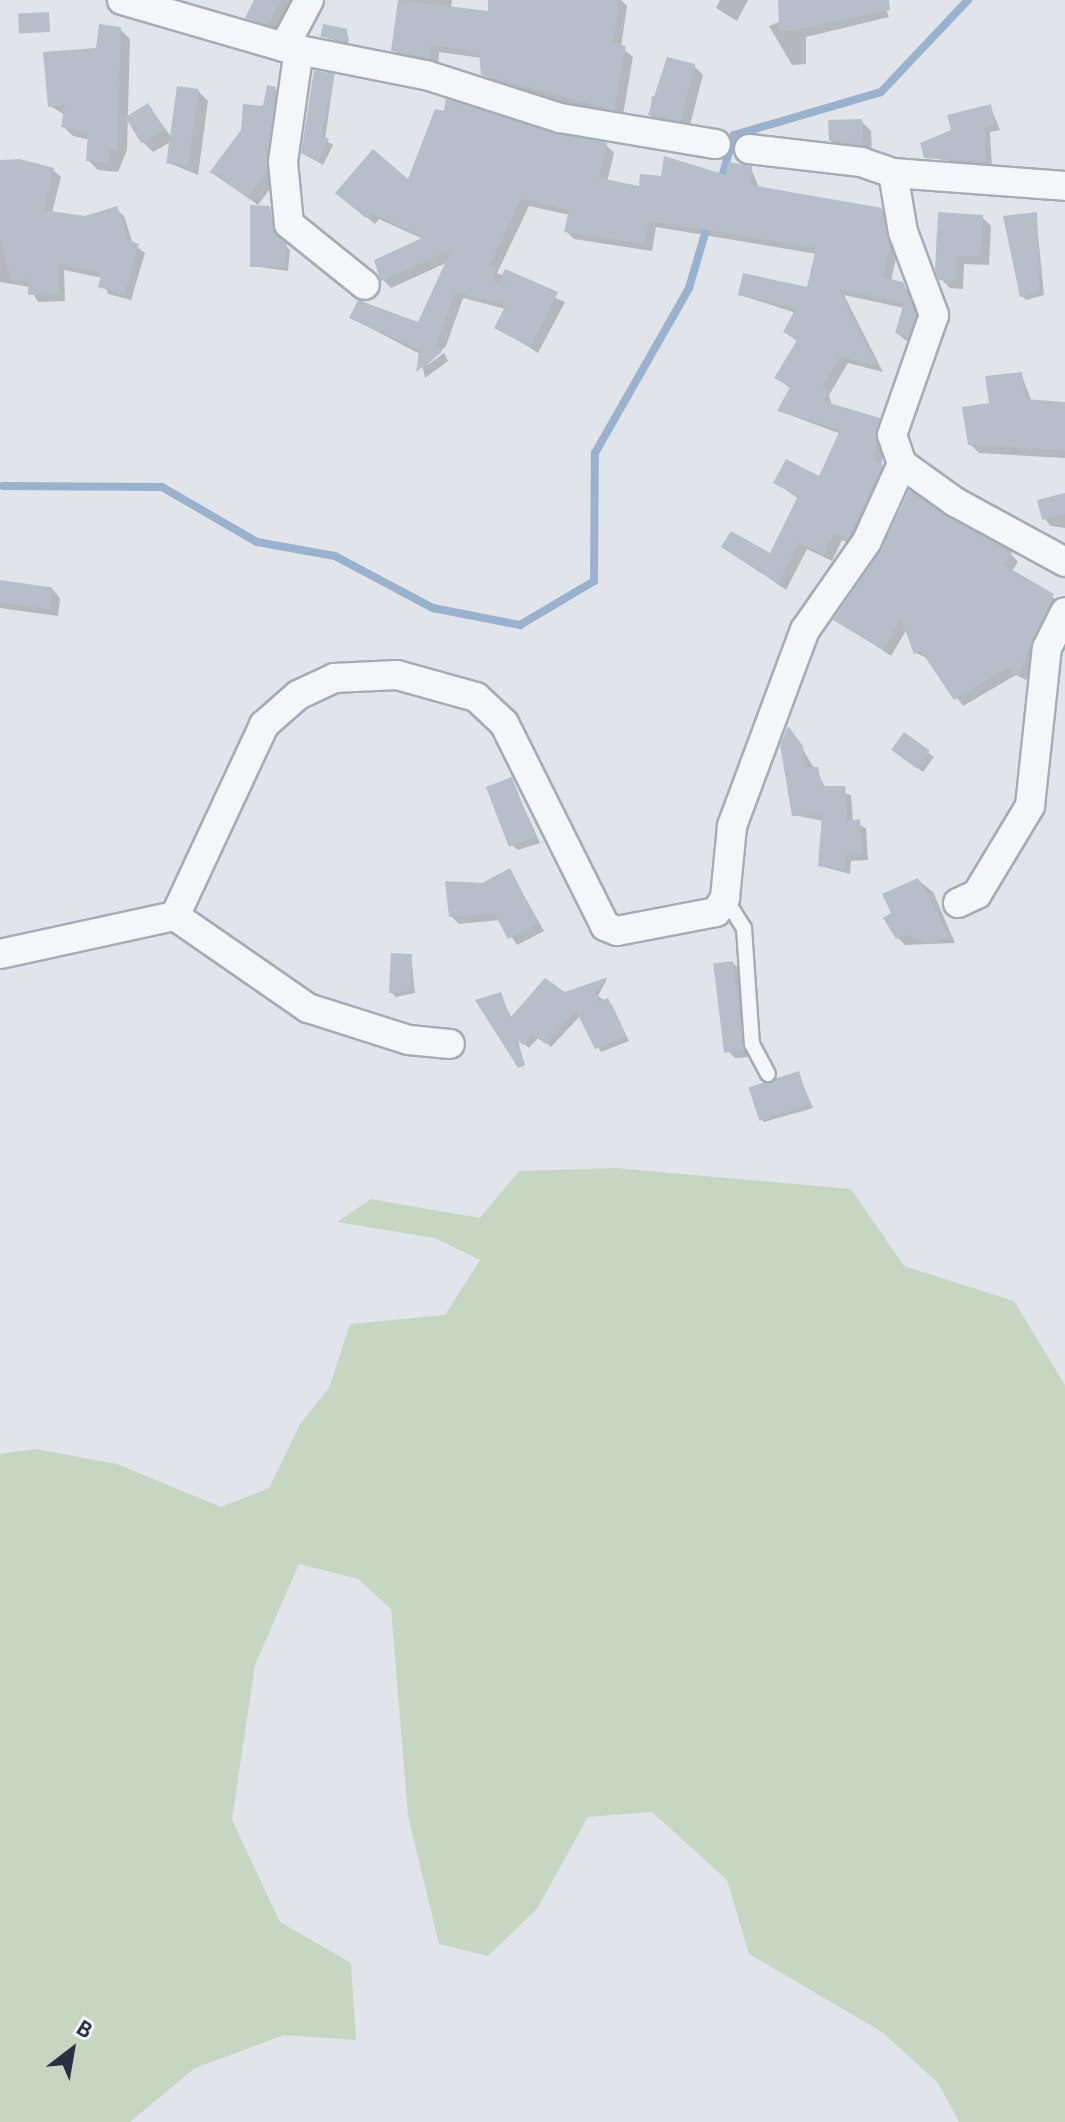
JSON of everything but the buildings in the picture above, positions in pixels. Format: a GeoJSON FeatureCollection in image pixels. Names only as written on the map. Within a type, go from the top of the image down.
{"type":"FeatureCollection","features":[{"type":"Feature","properties":{"kind":"street"},"geometry":{"type":"LineString","coordinates":[[122,0],[291,48],[426,75],[560,118],[716,144]]}},
{"type":"Feature","properties":{"kind":"street"},"geometry":{"type":"LineString","coordinates":[[309,0],[291,48],[283,162],[289,224],[365,285]]}},
{"type":"Feature","properties":{"kind":"street"},"geometry":{"type":"LineString","coordinates":[[749,149],[861,162],[893,173],[1065,186]]}},
{"type":"Feature","properties":{"kind":"street"},"geometry":{"type":"LineString","coordinates":[[893,173],[903,232],[934,315],[892,435],[902,464],[955,502],[1065,562]]}},
{"type":"Feature","properties":{"kind":"street"},"geometry":{"type":"LineString","coordinates":[[175,916],[264,725],[298,695],[334,678],[397,675],[476,697],[504,723],[605,926],[617,931],[716,912],[725,898],[732,826],[805,630],[867,541],[902,464]]}},
{"type":"Feature","properties":{"kind":"street"},"geometry":{"type":"LineString","coordinates":[[958,903],[977,894],[1030,806],[1053,708],[1047,648],[1065,612]]}},
{"type":"Feature","properties":{"kind":"street"},"geometry":{"type":"LineString","coordinates":[[0,954],[175,916],[297,1003],[409,1040],[450,1044]]}},
{"type":"Feature","properties":{"kind":"lane"},"geometry":{"type":"LineString","coordinates":[[725,898],[744,928],[752,1044],[768,1074]]}},
{"type":"Feature","properties":{"kind":"green space"},"geometry":{"type":"Polygon","coordinates":[[[616,1168],[851,1189],[904,1266],[1014,1301],[1065,1385],[1065,2122],[959,2122],[938,2083],[882,2032],[749,1954],[727,1880],[652,1812],[588,1817],[537,1909],[488,1956],[439,1944],[408,1816],[391,1609],[358,1579],[299,1564],[255,1665],[232,1820],[280,1922],[351,1963],[356,2040],[284,2035],[195,2068],[130,2122],[0,2122],[0,1454],[36,1449],[117,1464],[221,1507],[269,1488],[300,1424],[329,1388],[350,1324],[445,1315],[480,1260],[435,1238],[337,1222],[371,1199],[480,1218],[519,1171],[616,1168]]]}},
{"type":"Feature","properties":{"kind":"waterway"},"geometry":{"type":"LineString","coordinates":[[720,184],[734,135],[881,92],[968,0]]}},
{"type":"Feature","properties":{"kind":"waterway"},"geometry":{"type":"LineString","coordinates":[[3,486],[162,487],[257,542],[335,556],[433,608],[520,625],[594,581],[595,453],[689,288],[709,220]]}}]}
